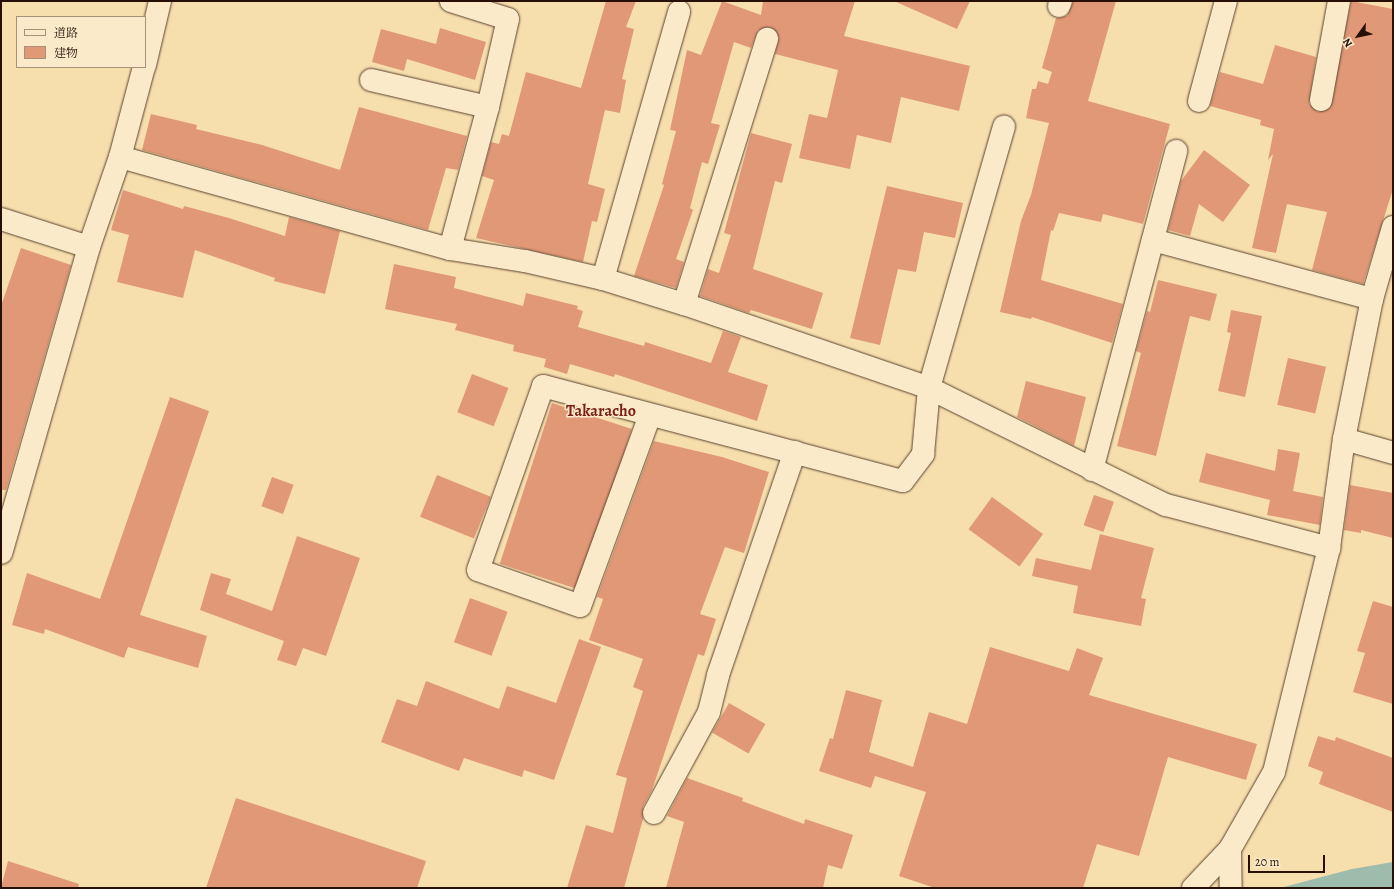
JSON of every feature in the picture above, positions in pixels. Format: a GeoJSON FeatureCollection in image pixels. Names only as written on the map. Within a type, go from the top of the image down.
{"type":"FeatureCollection","features":[{"type":"Feature","properties":{"kind":"street"},"geometry":{"type":"LineString","coordinates":[[146,62],[160,1]]}},
{"type":"Feature","properties":{"kind":"street"},"geometry":{"type":"LineString","coordinates":[[450,249],[488,107],[508,19],[451,1]]}},
{"type":"Feature","properties":{"kind":"street"},"geometry":{"type":"LineString","coordinates":[[1199,100],[1226,1]]}},
{"type":"Feature","properties":{"kind":"street"},"geometry":{"type":"LineString","coordinates":[[1322,100],[1339,1]]}},
{"type":"Feature","properties":{"kind":"street"},"geometry":{"type":"LineString","coordinates":[[603,279],[679,12]]}},
{"type":"Feature","properties":{"kind":"street"},"geometry":{"type":"LineString","coordinates":[[684,304],[767,39]]}},
{"type":"Feature","properties":{"kind":"street"},"geometry":{"type":"LineString","coordinates":[[1,553],[89,247],[120,157],[144,68]]}},
{"type":"Feature","properties":{"kind":"street"},"geometry":{"type":"LineString","coordinates":[[371,80],[488,107]]}},
{"type":"Feature","properties":{"kind":"street"},"geometry":{"type":"LineString","coordinates":[[650,415],[580,606],[478,570],[543,386],[903,480],[923,454],[929,388],[1004,127]]}},
{"type":"Feature","properties":{"kind":"street"},"geometry":{"type":"LineString","coordinates":[[1092,470],[1176,151]]}},
{"type":"Feature","properties":{"kind":"street"},"geometry":{"type":"LineString","coordinates":[[120,157],[450,249],[525,260],[603,279],[684,304],[929,388],[1092,470],[1166,505],[1330,548]]}},
{"type":"Feature","properties":{"kind":"street"},"geometry":{"type":"LineString","coordinates":[[1,219],[89,247]]}},
{"type":"Feature","properties":{"kind":"street"},"geometry":{"type":"LineString","coordinates":[[1192,888],[1230,849],[1274,772],[1330,548],[1344,439],[1372,299],[1393,227]]}},
{"type":"Feature","properties":{"kind":"street"},"geometry":{"type":"LineString","coordinates":[[1153,240],[1372,299]]}},
{"type":"Feature","properties":{"kind":"street"},"geometry":{"type":"LineString","coordinates":[[1344,439],[1393,454]]}},
{"type":"Feature","properties":{"kind":"street"},"geometry":{"type":"LineString","coordinates":[[654,813],[709,712],[718,675],[795,452]]}},
{"type":"Feature","properties":{"kind":"street"},"geometry":{"type":"LineString","coordinates":[[1230,849],[1231,888]]}},
{"type":"Feature","properties":{"kind":"shaded area"},"geometry":{"type":"Polygon","coordinates":[[[1393,862],[1393,888],[1280,888],[1352,869],[1393,862]]]}},
{"type":"Feature","properties":{"kind":"building"},"geometry":{"type":"Polygon","coordinates":[[[606,1],[636,1],[626,27],[634,29],[622,79],[626,80],[620,113],[605,110],[588,184],[605,189],[597,222],[592,221],[583,262],[476,238],[494,180],[482,176],[491,142],[499,144],[502,134],[509,136],[526,72],[581,88],[606,1]]]}},
{"type":"Feature","properties":{"kind":"building"},"geometry":{"type":"Polygon","coordinates":[[[722,1],[761,15],[763,1],[855,1],[844,36],[970,66],[959,111],[901,97],[891,143],[857,135],[850,169],[799,158],[809,114],[827,118],[838,70],[775,54],[779,37],[770,27],[758,30],[751,48],[734,42],[711,123],[720,125],[708,164],[702,162],[690,208],[693,210],[676,259],[684,262],[676,288],[634,276],[664,185],[662,184],[676,131],[670,130],[687,50],[701,55],[722,1]]]}},
{"type":"Feature","properties":{"kind":"building"},"geometry":{"type":"Polygon","coordinates":[[[894,1],[970,1],[957,29],[894,1]]]}},
{"type":"Feature","properties":{"kind":"building"},"geometry":{"type":"Polygon","coordinates":[[[1073,1],[1116,1],[1088,101],[1170,124],[1143,224],[1103,214],[1101,222],[1059,213],[1053,231],[1051,230],[1041,280],[1123,304],[1112,343],[1032,317],[1031,319],[1000,312],[1021,221],[1031,195],[1049,123],[1026,118],[1032,89],[1036,89],[1038,81],[1048,84],[1052,72],[1042,68],[1056,18],[1067,16],[1073,1]]]}},
{"type":"Feature","properties":{"kind":"building"},"geometry":{"type":"Polygon","coordinates":[[[1351,1],[1393,9],[1393,189],[1363,284],[1312,270],[1327,212],[1287,204],[1276,253],[1252,248],[1273,154],[1268,160],[1274,129],[1260,125],[1261,120],[1210,106],[1220,72],[1263,84],[1275,45],[1316,57],[1309,104],[1318,112],[1330,108],[1351,1]]]}},
{"type":"Feature","properties":{"kind":"building"},"geometry":{"type":"Polygon","coordinates":[[[440,28],[486,42],[475,80],[407,59],[404,71],[372,62],[381,29],[436,44],[440,28]]]}},
{"type":"Feature","properties":{"kind":"building"},"geometry":{"type":"Polygon","coordinates":[[[359,107],[467,136],[458,170],[446,168],[428,230],[142,150],[151,114],[197,125],[196,129],[262,145],[340,170],[359,107]]]}},
{"type":"Feature","properties":{"kind":"building"},"geometry":{"type":"Polygon","coordinates":[[[751,133],[792,144],[782,183],[775,181],[753,269],[823,293],[812,329],[751,310],[749,313],[700,296],[708,269],[719,273],[731,235],[724,233],[751,133]]]}},
{"type":"Feature","properties":{"kind":"building"},"geometry":{"type":"Polygon","coordinates":[[[1204,150],[1250,185],[1223,222],[1199,204],[1190,236],[1168,230],[1181,181],[1204,150]]]}},
{"type":"Feature","properties":{"kind":"building"},"geometry":{"type":"Polygon","coordinates":[[[887,186],[963,203],[955,238],[924,232],[916,272],[898,269],[880,345],[850,338],[887,186]]]}},
{"type":"Feature","properties":{"kind":"building"},"geometry":{"type":"Polygon","coordinates":[[[123,190],[183,209],[184,206],[229,218],[285,236],[289,217],[340,231],[325,294],[274,281],[275,278],[195,250],[183,298],[117,282],[129,235],[111,230],[123,190]]]}},
{"type":"Feature","properties":{"kind":"building"},"geometry":{"type":"Polygon","coordinates":[[[21,248],[71,265],[6,490],[1,490],[1,306],[21,248]]]}},
{"type":"Feature","properties":{"kind":"building"},"geometry":{"type":"Polygon","coordinates":[[[394,264],[456,277],[454,288],[523,306],[526,293],[578,306],[577,309],[583,311],[578,327],[644,346],[645,342],[711,363],[723,331],[741,337],[728,372],[768,385],[757,421],[615,374],[614,377],[570,364],[567,374],[544,367],[546,359],[513,351],[514,345],[455,330],[457,324],[385,309],[394,264]]]}},
{"type":"Feature","properties":{"kind":"building"},"geometry":{"type":"Polygon","coordinates":[[[1158,280],[1217,294],[1210,321],[1190,316],[1156,456],[1117,446],[1141,353],[1136,351],[1147,311],[1150,312],[1158,280]]]}},
{"type":"Feature","properties":{"kind":"building"},"geometry":{"type":"Polygon","coordinates":[[[1231,310],[1262,316],[1245,397],[1218,391],[1231,333],[1227,332],[1231,310]]]}},
{"type":"Feature","properties":{"kind":"building"},"geometry":{"type":"Polygon","coordinates":[[[1288,358],[1326,367],[1315,414],[1277,405],[1288,358]]]}},
{"type":"Feature","properties":{"kind":"building"},"geometry":{"type":"Polygon","coordinates":[[[472,374],[508,388],[494,426],[457,412],[472,374]]]}},
{"type":"Feature","properties":{"kind":"building"},"geometry":{"type":"Polygon","coordinates":[[[1026,381],[1086,397],[1074,446],[1017,417],[1026,381]]]}},
{"type":"Feature","properties":{"kind":"building"},"geometry":{"type":"Polygon","coordinates":[[[170,397],[209,411],[140,615],[207,636],[198,668],[128,647],[124,658],[45,629],[44,634],[12,625],[27,573],[100,599],[170,397]]]}},
{"type":"Feature","properties":{"kind":"building"},"geometry":{"type":"Polygon","coordinates":[[[552,403],[632,429],[580,590],[500,564],[552,403]]]}},
{"type":"Feature","properties":{"kind":"building"},"geometry":{"type":"Polygon","coordinates":[[[654,441],[722,457],[769,472],[744,553],[725,547],[700,614],[716,619],[704,656],[698,654],[652,790],[643,807],[643,819],[624,888],[567,888],[586,825],[613,833],[627,778],[616,775],[643,691],[633,687],[643,659],[589,640],[603,599],[597,597],[654,441]]]}},
{"type":"Feature","properties":{"kind":"building"},"geometry":{"type":"Polygon","coordinates":[[[1278,449],[1300,453],[1293,491],[1323,497],[1320,525],[1267,515],[1270,500],[1199,482],[1206,453],[1275,471],[1278,449]]]}},
{"type":"Feature","properties":{"kind":"building"},"geometry":{"type":"Polygon","coordinates":[[[437,475],[491,497],[474,538],[420,517],[437,475]]]}},
{"type":"Feature","properties":{"kind":"building"},"geometry":{"type":"Polygon","coordinates":[[[272,477],[294,485],[283,514],[261,506],[272,477]]]}},
{"type":"Feature","properties":{"kind":"building"},"geometry":{"type":"Polygon","coordinates":[[[1350,485],[1393,493],[1393,538],[1361,530],[1361,533],[1344,530],[1350,485]]]}},
{"type":"Feature","properties":{"kind":"building"},"geometry":{"type":"Polygon","coordinates":[[[1094,495],[1114,502],[1103,532],[1084,525],[1094,495]]]}},
{"type":"Feature","properties":{"kind":"building"},"geometry":{"type":"Polygon","coordinates":[[[992,497],[1043,534],[1019,566],[968,529],[992,497]]]}},
{"type":"Feature","properties":{"kind":"building"},"geometry":{"type":"Polygon","coordinates":[[[1100,534],[1154,548],[1141,598],[1146,599],[1141,626],[1073,613],[1078,586],[1032,576],[1036,558],[1091,570],[1100,534]]]}},
{"type":"Feature","properties":{"kind":"building"},"geometry":{"type":"Polygon","coordinates":[[[297,536],[360,558],[326,656],[303,648],[296,666],[277,660],[284,641],[200,610],[211,573],[231,579],[226,594],[272,611],[297,536]]]}},
{"type":"Feature","properties":{"kind":"building"},"geometry":{"type":"Polygon","coordinates":[[[470,598],[508,612],[492,656],[454,642],[470,598]]]}},
{"type":"Feature","properties":{"kind":"building"},"geometry":{"type":"Polygon","coordinates":[[[1373,601],[1393,607],[1393,704],[1353,692],[1365,653],[1357,651],[1373,601]]]}},
{"type":"Feature","properties":{"kind":"building"},"geometry":{"type":"Polygon","coordinates":[[[579,639],[601,647],[554,780],[524,770],[522,777],[464,758],[459,771],[381,742],[397,699],[417,706],[426,681],[499,709],[507,686],[556,703],[579,639]]]}},
{"type":"Feature","properties":{"kind":"building"},"geometry":{"type":"Polygon","coordinates":[[[990,647],[1069,671],[1077,648],[1103,658],[1089,695],[1257,744],[1246,780],[1168,757],[1139,856],[1097,844],[1083,888],[935,888],[899,876],[926,792],[875,776],[871,788],[819,771],[830,738],[833,739],[846,690],[882,700],[869,752],[913,767],[929,712],[967,724],[990,647]]]}},
{"type":"Feature","properties":{"kind":"building"},"geometry":{"type":"Polygon","coordinates":[[[729,703],[765,724],[748,753],[712,732],[729,703]]]}},
{"type":"Feature","properties":{"kind":"building"},"geometry":{"type":"Polygon","coordinates":[[[1318,736],[1335,741],[1336,737],[1393,758],[1393,812],[1319,784],[1323,772],[1308,766],[1318,736]]]}},
{"type":"Feature","properties":{"kind":"building"},"geometry":{"type":"Polygon","coordinates":[[[687,778],[743,798],[742,801],[804,824],[805,819],[853,835],[842,869],[828,865],[823,888],[666,888],[684,822],[667,816],[687,778]]]}},
{"type":"Feature","properties":{"kind":"building"},"geometry":{"type":"Polygon","coordinates":[[[236,798],[426,861],[417,888],[206,888],[236,798]]]}},
{"type":"Feature","properties":{"kind":"building"},"geometry":{"type":"Polygon","coordinates":[[[8,861],[79,884],[78,888],[1,888],[8,861]]]}},
{"type":"Feature","properties":{"kind":"district","name":"Takaracho"},"geometry":{"type":"Point","coordinates":[601,411]}}]}
